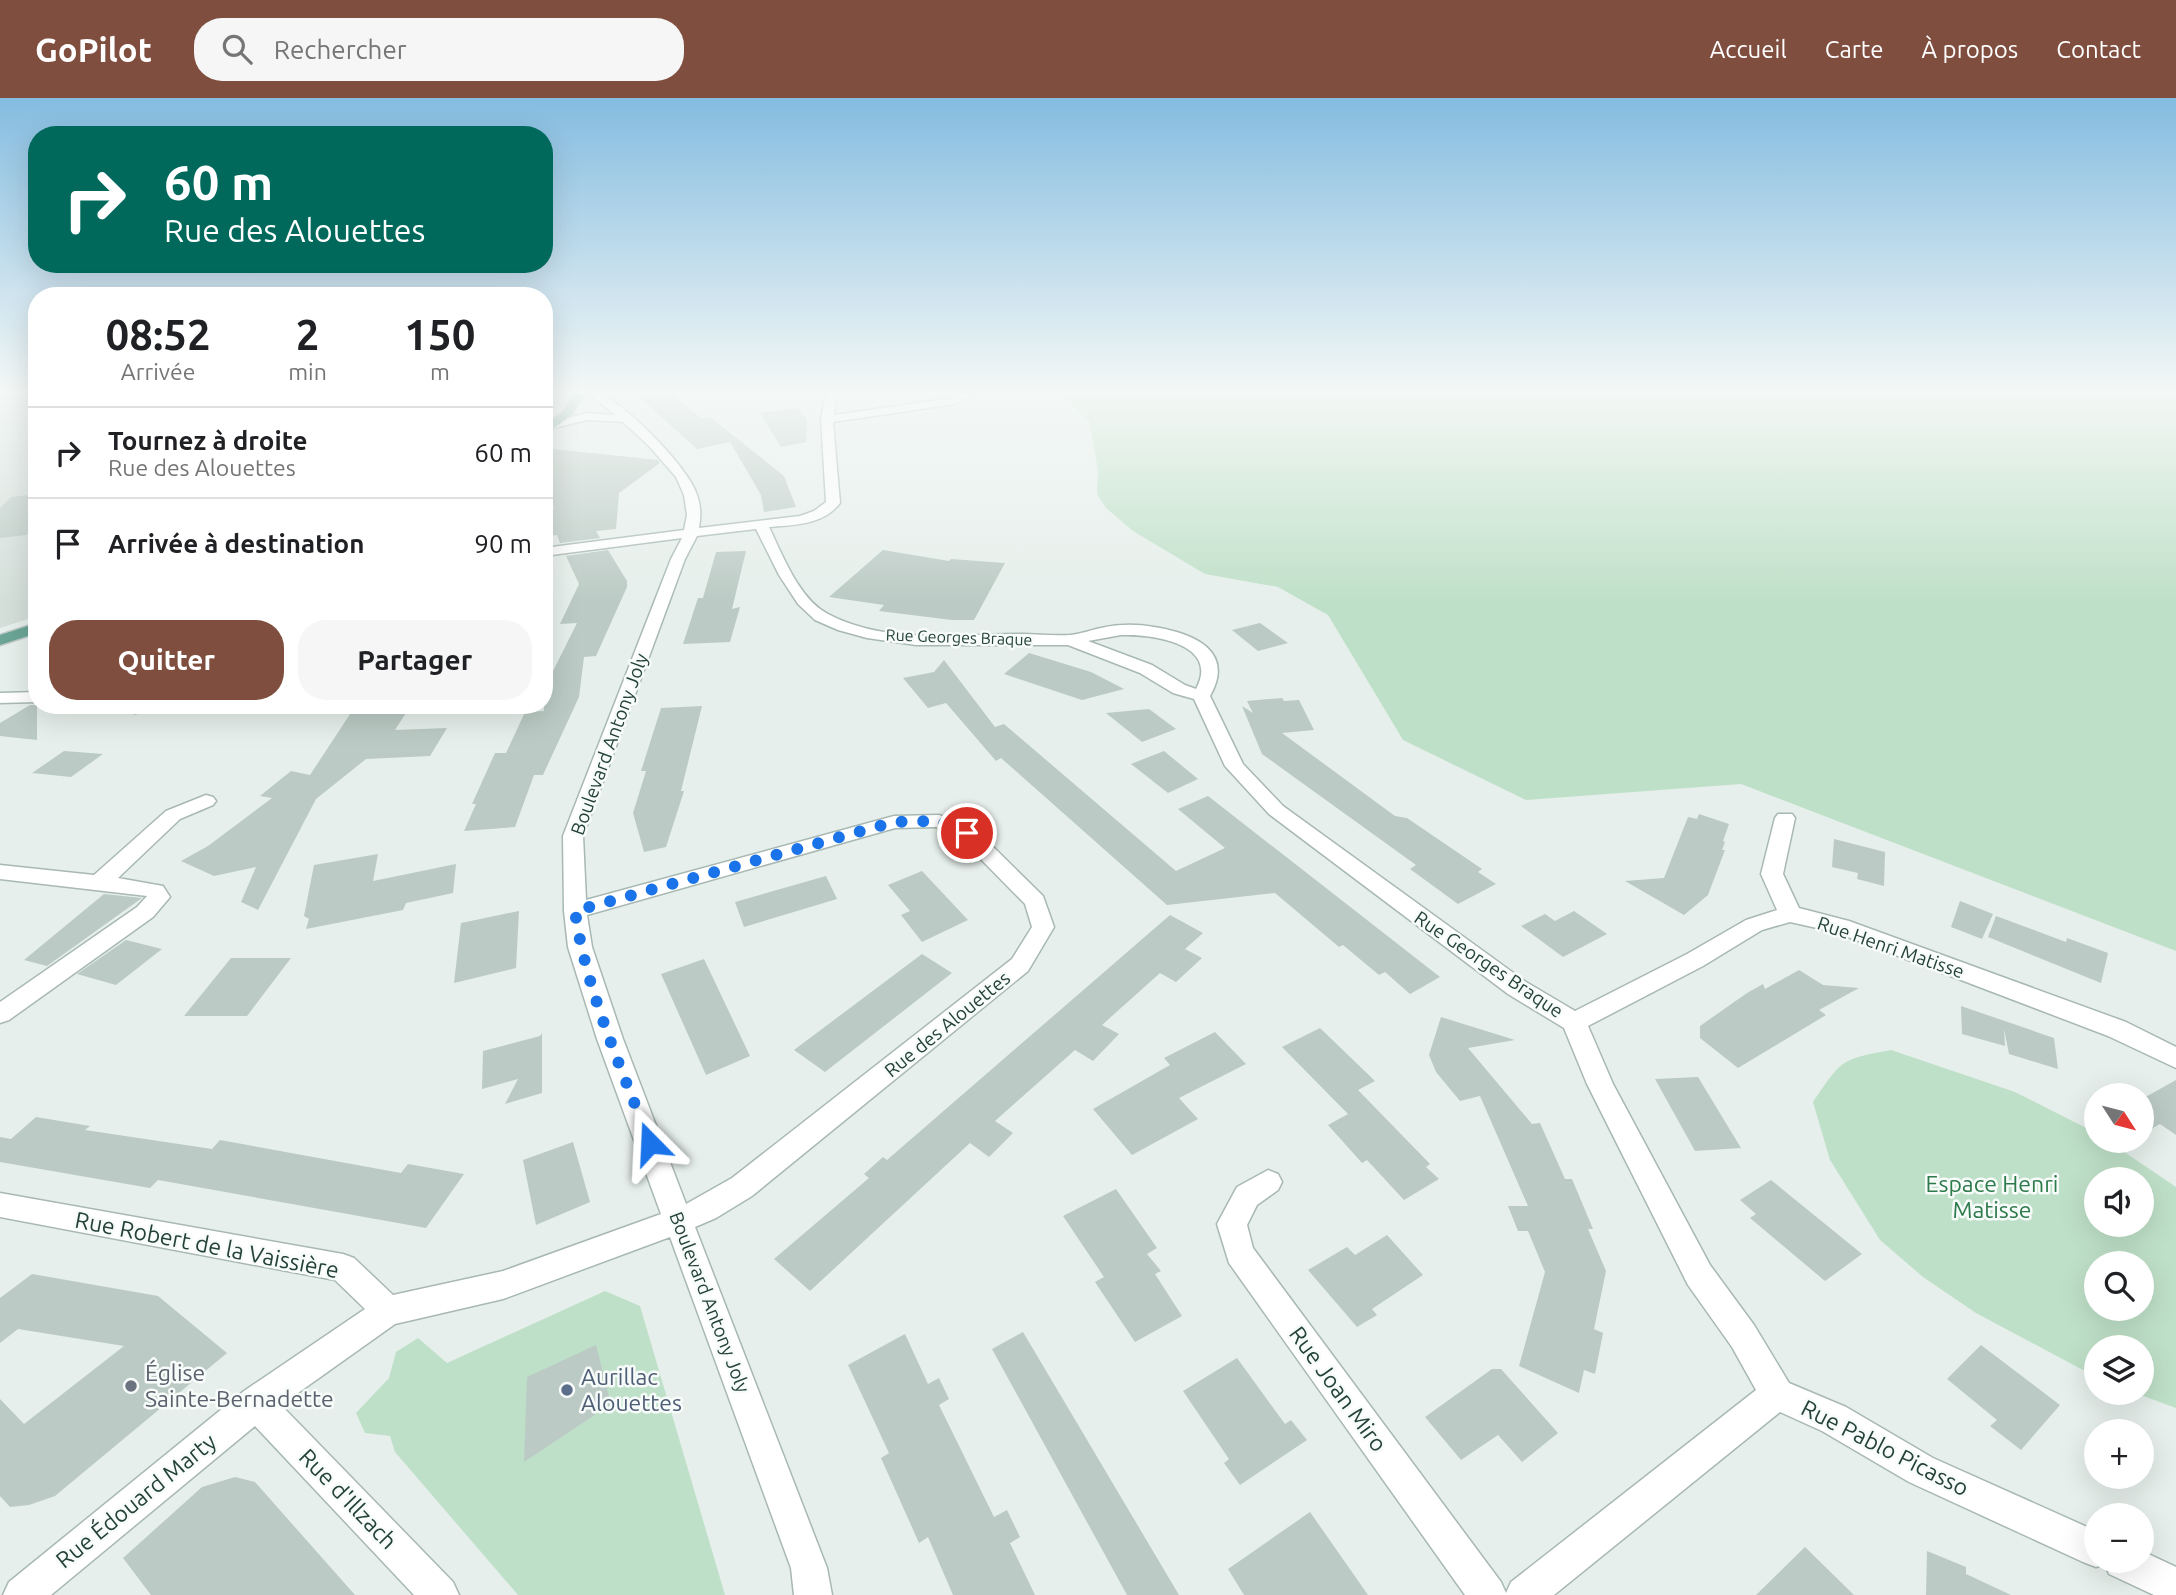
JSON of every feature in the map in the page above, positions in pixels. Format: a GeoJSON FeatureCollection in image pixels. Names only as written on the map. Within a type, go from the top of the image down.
{"type":"FeatureCollection","features":[{"type":"Feature","properties":{"kind":"main road"},"geometry":{"type":"LineString","coordinates":[[0,640],[28,631]]}},
{"type":"Feature","properties":{"kind":"street"},"geometry":{"type":"LineString","coordinates":[[673,464],[686,480],[694,533]]}},
{"type":"Feature","properties":{"kind":"street"},"geometry":{"type":"LineString","coordinates":[[553,551],[811,518],[828,511],[833,503],[830,464]]}},
{"type":"Feature","properties":{"kind":"street"},"geometry":{"type":"LineString","coordinates":[[655,538],[693,515]]}},
{"type":"Feature","properties":{"kind":"street","name":"Rue Georges Braque"},"geometry":{"type":"LineString","coordinates":[[761,524],[804,603],[819,616],[878,635],[917,639],[1070,640],[1107,631],[1135,630],[1174,636],[1194,645],[1209,659],[1213,670],[1211,683],[1201,696]]}},
{"type":"Feature","properties":{"kind":"street","name":"Boulevard Antony Joly"},"geometry":{"type":"LineString","coordinates":[[694,533],[678,559],[573,836],[575,911],[580,947],[605,1026],[817,1586]]}},
{"type":"Feature","properties":{"kind":"street"},"geometry":{"type":"LineString","coordinates":[[655,538],[678,559]]}},
{"type":"Feature","properties":{"kind":"street","name":"Rue Georges Braque"},"geometry":{"type":"LineString","coordinates":[[1070,640],[1146,669],[1179,689],[1201,696],[1235,766],[1276,810],[1517,988],[1574,1022],[1600,1084],[1699,1275],[1743,1336],[1777,1394]]}},
{"type":"Feature","properties":{"kind":"street"},"geometry":{"type":"LineString","coordinates":[[0,698],[28,697]]}},
{"type":"Feature","properties":{"kind":"street"},"geometry":{"type":"LineString","coordinates":[[99,883],[173,815],[206,801]]}},
{"type":"Feature","properties":{"kind":"street"},"geometry":{"type":"LineString","coordinates":[[1574,1022],[1695,961],[1754,925],[1790,914],[1772,874],[1785,818]]}},
{"type":"Feature","properties":{"kind":"street","name":"Rue des Alouettes"},"geometry":{"type":"LineString","coordinates":[[575,911],[905,821],[939,821],[967,833],[1035,901],[1043,927],[1020,965],[742,1187],[706,1209],[680,1220]]}},
{"type":"Feature","properties":{"kind":"street"},"geometry":{"type":"LineString","coordinates":[[0,872],[144,888],[155,891],[159,897],[145,912],[0,1014]]}},
{"type":"Feature","properties":{"kind":"street","name":"Rue Henri Matisse"},"geometry":{"type":"LineString","coordinates":[[1790,914],[1841,926],[2092,1019],[2176,1058]]}},
{"type":"Feature","properties":{"kind":"street","name":"Rue Joan Miro"},"geometry":{"type":"LineString","coordinates":[[1268,1181],[1247,1196],[1232,1224],[1240,1254],[1488,1595]]}},
{"type":"Feature","properties":{"kind":"street","name":"Rue Robert de la Vaissière"},"geometry":{"type":"LineString","coordinates":[[0,1205],[343,1268],[388,1311]]}},
{"type":"Feature","properties":{"kind":"street"},"geometry":{"type":"LineString","coordinates":[[388,1311],[503,1286],[680,1220]]}},
{"type":"Feature","properties":{"kind":"street","name":"Rue Édouard Marty"},"geometry":{"type":"LineString","coordinates":[[22,1595],[256,1403],[388,1311]]}},
{"type":"Feature","properties":{"kind":"street","name":"Rue Pablo Picasso"},"geometry":{"type":"LineString","coordinates":[[1524,1595],[1777,1394],[1833,1419],[1921,1470],[2084,1544]]}},
{"type":"Feature","properties":{"kind":"street","name":"Rue d'Illzach"},"geometry":{"type":"LineString","coordinates":[[256,1403],[440,1595]]}},
{"type":"Feature","properties":{"kind":"street"},"geometry":{"type":"LineString","coordinates":[[2148,1573],[2176,1586]]}},
{"type":"Feature","properties":{"kind":"shaded area"},"geometry":{"type":"Polygon","coordinates":[[[0,464],[28,464],[28,619],[0,628],[0,464]]]}},
{"type":"Feature","properties":{"kind":"green space"},"geometry":{"type":"Polygon","coordinates":[[[1097,464],[2176,464],[2176,951],[1741,784],[1526,800],[1403,740],[1328,615],[1278,587],[1205,574],[1133,531],[1106,508],[1097,494],[1097,464]]]}},
{"type":"Feature","properties":{"kind":"green space","name":"Espace Henri Matisse"},"geometry":{"type":"Polygon","coordinates":[[[1891,1050],[2015,1092],[2084,1127],[2084,1153],[2126,1153],[2146,1167],[2084,1167],[2084,1237],[2154,1237],[2154,1172],[2176,1187],[2176,1408],[2154,1400],[2154,1335],[2084,1335],[2084,1371],[1976,1313],[1923,1277],[1880,1240],[1830,1160],[1813,1102],[1837,1069],[1861,1056],[1891,1050]]]}},
{"type":"Feature","properties":{"kind":"green space"},"geometry":{"type":"Polygon","coordinates":[[[605,1291],[640,1306],[725,1595],[518,1595],[395,1452],[390,1436],[365,1433],[356,1413],[389,1378],[396,1352],[418,1338],[447,1363],[605,1291]]]}},
{"type":"Feature","properties":{"kind":"building"},"geometry":{"type":"Polygon","coordinates":[[[553,464],[659,464],[619,493],[616,529],[596,531],[600,538],[560,543],[557,535],[553,535],[553,464]]]}},
{"type":"Feature","properties":{"kind":"building"},"geometry":{"type":"Polygon","coordinates":[[[743,464],[769,464],[784,476],[796,507],[764,512],[761,495],[743,464]]]}},
{"type":"Feature","properties":{"kind":"building"},"geometry":{"type":"Polygon","coordinates":[[[28,495],[28,533],[0,538],[0,508],[11,497],[28,495]]]}},
{"type":"Feature","properties":{"kind":"building"},"geometry":{"type":"Polygon","coordinates":[[[608,550],[627,581],[627,587],[596,656],[584,657],[579,697],[543,775],[534,775],[515,827],[464,831],[476,804],[472,804],[495,753],[506,753],[524,714],[553,714],[553,671],[577,623],[560,624],[579,584],[566,556],[608,550]]]}},
{"type":"Feature","properties":{"kind":"building"},"geometry":{"type":"Polygon","coordinates":[[[883,550],[949,561],[1005,563],[974,620],[879,611],[884,605],[829,597],[883,550]]]}},
{"type":"Feature","properties":{"kind":"building"},"geometry":{"type":"Polygon","coordinates":[[[746,551],[732,609],[740,607],[730,642],[683,644],[698,598],[703,598],[716,552],[746,551]]]}},
{"type":"Feature","properties":{"kind":"building"},"geometry":{"type":"Polygon","coordinates":[[[1260,623],[1288,643],[1258,651],[1232,630],[1260,623]]]}},
{"type":"Feature","properties":{"kind":"building"},"geometry":{"type":"Polygon","coordinates":[[[1029,653],[1091,672],[1124,689],[1082,700],[1004,674],[1029,653]]]}},
{"type":"Feature","properties":{"kind":"building"},"geometry":{"type":"Polygon","coordinates":[[[944,660],[995,727],[1004,724],[1176,871],[1225,848],[1178,809],[1208,796],[1440,977],[1410,994],[1385,972],[1379,975],[1343,945],[1339,947],[1275,893],[1167,905],[1001,758],[996,761],[946,703],[928,708],[903,678],[934,672],[944,660]]]}},
{"type":"Feature","properties":{"kind":"building"},"geometry":{"type":"Polygon","coordinates":[[[1282,698],[1284,701],[1299,700],[1314,730],[1282,733],[1395,816],[1407,818],[1482,869],[1478,872],[1496,884],[1458,904],[1410,869],[1416,865],[1262,754],[1242,706],[1253,713],[1247,701],[1282,698]]]}},
{"type":"Feature","properties":{"kind":"building"},"geometry":{"type":"Polygon","coordinates":[[[28,706],[28,714],[37,714],[37,740],[0,736],[0,723],[28,706]]]}},
{"type":"Feature","properties":{"kind":"building"},"geometry":{"type":"Polygon","coordinates":[[[702,706],[681,791],[684,791],[666,847],[644,852],[633,813],[646,771],[641,771],[661,708],[702,706]]]}},
{"type":"Feature","properties":{"kind":"building"},"geometry":{"type":"Polygon","coordinates":[[[1149,709],[1176,729],[1142,742],[1106,713],[1149,709]]]}},
{"type":"Feature","properties":{"kind":"building"},"geometry":{"type":"Polygon","coordinates":[[[350,714],[405,714],[395,730],[447,728],[430,756],[366,759],[316,799],[258,910],[241,902],[256,867],[214,876],[181,861],[208,846],[272,798],[260,796],[291,771],[310,775],[350,714]]]}},
{"type":"Feature","properties":{"kind":"building"},"geometry":{"type":"Polygon","coordinates":[[[64,751],[103,754],[71,777],[32,773],[64,751]]]}},
{"type":"Feature","properties":{"kind":"building"},"geometry":{"type":"Polygon","coordinates":[[[1164,751],[1198,779],[1168,793],[1131,764],[1164,751]]]}},
{"type":"Feature","properties":{"kind":"building"},"geometry":{"type":"Polygon","coordinates":[[[1699,814],[1729,824],[1723,841],[1722,850],[1725,850],[1708,895],[1684,915],[1625,881],[1664,878],[1688,817],[1697,819],[1699,814]]]}},
{"type":"Feature","properties":{"kind":"building"},"geometry":{"type":"Polygon","coordinates":[[[1834,839],[1885,852],[1884,886],[1857,879],[1858,873],[1832,867],[1834,839]]]}},
{"type":"Feature","properties":{"kind":"building"},"geometry":{"type":"Polygon","coordinates":[[[378,854],[373,881],[456,864],[453,893],[406,903],[403,910],[306,929],[309,919],[304,916],[314,865],[378,854]]]}},
{"type":"Feature","properties":{"kind":"building"},"geometry":{"type":"Polygon","coordinates":[[[922,871],[968,920],[922,942],[901,915],[910,911],[888,885],[922,871]]]}},
{"type":"Feature","properties":{"kind":"building"},"geometry":{"type":"Polygon","coordinates":[[[826,876],[837,899],[744,927],[735,902],[826,876]]]}},
{"type":"Feature","properties":{"kind":"building"},"geometry":{"type":"Polygon","coordinates":[[[104,894],[142,898],[47,966],[24,960],[104,894]]]}},
{"type":"Feature","properties":{"kind":"building"},"geometry":{"type":"Polygon","coordinates":[[[1960,901],[1993,914],[1982,939],[1951,927],[1960,901]]]}},
{"type":"Feature","properties":{"kind":"building"},"geometry":{"type":"Polygon","coordinates":[[[519,911],[516,968],[454,983],[461,923],[519,911]]]}},
{"type":"Feature","properties":{"kind":"building"},"geometry":{"type":"Polygon","coordinates":[[[1574,911],[1607,934],[1563,957],[1521,926],[1545,914],[1555,921],[1574,911]]]}},
{"type":"Feature","properties":{"kind":"building"},"geometry":{"type":"Polygon","coordinates":[[[1170,915],[1203,933],[1185,949],[1202,958],[1176,982],[1160,973],[1102,1025],[1119,1034],[1093,1061],[1075,1050],[995,1121],[1013,1133],[989,1157],[970,1143],[810,1291],[774,1259],[869,1178],[864,1174],[883,1157],[887,1160],[1170,915]]]}},
{"type":"Feature","properties":{"kind":"building"},"geometry":{"type":"Polygon","coordinates":[[[1996,916],[2066,942],[2067,938],[2108,953],[2101,983],[1988,937],[1996,916]]]}},
{"type":"Feature","properties":{"kind":"building"},"geometry":{"type":"Polygon","coordinates":[[[126,940],[162,949],[116,985],[77,974],[126,940]]]}},
{"type":"Feature","properties":{"kind":"building"},"geometry":{"type":"Polygon","coordinates":[[[922,954],[952,973],[825,1072],[794,1050],[922,954]]]}},
{"type":"Feature","properties":{"kind":"building"},"geometry":{"type":"Polygon","coordinates":[[[231,958],[291,958],[247,1016],[184,1016],[231,958]]]}},
{"type":"Feature","properties":{"kind":"building"},"geometry":{"type":"Polygon","coordinates":[[[704,959],[750,1056],[706,1075],[661,974],[704,959]]]}},
{"type":"Feature","properties":{"kind":"building"},"geometry":{"type":"Polygon","coordinates":[[[1799,970],[1823,985],[1859,988],[1819,1010],[1826,1015],[1738,1068],[1700,1038],[1700,1026],[1747,993],[1763,984],[1765,989],[1799,970]]]}},
{"type":"Feature","properties":{"kind":"building"},"geometry":{"type":"Polygon","coordinates":[[[1961,1006],[2054,1038],[2058,1069],[2009,1054],[2004,1029],[2005,1046],[1962,1034],[1961,1006]]]}},
{"type":"Feature","properties":{"kind":"building"},"geometry":{"type":"Polygon","coordinates":[[[1441,1017],[1515,1040],[1468,1048],[1532,1124],[1540,1123],[1565,1179],[1572,1179],[1593,1229],[1588,1229],[1606,1271],[1594,1329],[1603,1333],[1595,1374],[1584,1370],[1579,1393],[1519,1366],[1545,1272],[1528,1231],[1518,1231],[1508,1206],[1528,1206],[1480,1096],[1460,1101],[1436,1072],[1429,1055],[1441,1017]]]}},
{"type":"Feature","properties":{"kind":"building"},"geometry":{"type":"Polygon","coordinates":[[[1320,1028],[1375,1081],[1358,1090],[1430,1164],[1426,1167],[1439,1179],[1404,1200],[1367,1160],[1362,1163],[1328,1125],[1348,1114],[1282,1047],[1320,1028]]]}},
{"type":"Feature","properties":{"kind":"building"},"geometry":{"type":"Polygon","coordinates":[[[1215,1032],[1246,1064],[1179,1098],[1198,1119],[1132,1155],[1093,1109],[1170,1065],[1164,1058],[1215,1032]]]}},
{"type":"Feature","properties":{"kind":"building"},"geometry":{"type":"Polygon","coordinates":[[[542,1033],[542,1093],[505,1104],[518,1079],[482,1089],[483,1051],[540,1036],[542,1033]]]}},
{"type":"Feature","properties":{"kind":"building"},"geometry":{"type":"Polygon","coordinates":[[[1698,1077],[1741,1148],[1695,1151],[1655,1079],[1698,1077]]]}},
{"type":"Feature","properties":{"kind":"building"},"geometry":{"type":"Polygon","coordinates":[[[2176,1080],[2176,1135],[2160,1124],[2154,1127],[2154,1092],[2176,1080]]]}},
{"type":"Feature","properties":{"kind":"building"},"geometry":{"type":"Polygon","coordinates":[[[36,1117],[90,1126],[85,1130],[212,1149],[220,1140],[401,1173],[408,1164],[464,1174],[426,1228],[158,1180],[150,1188],[0,1162],[0,1137],[11,1139],[36,1117]]]}},
{"type":"Feature","properties":{"kind":"building"},"geometry":{"type":"Polygon","coordinates":[[[573,1142],[590,1202],[536,1225],[523,1160],[573,1142]]]}},
{"type":"Feature","properties":{"kind":"building"},"geometry":{"type":"Polygon","coordinates":[[[1771,1180],[1862,1254],[1825,1281],[1750,1218],[1756,1214],[1740,1200],[1771,1180]]]}},
{"type":"Feature","properties":{"kind":"building"},"geometry":{"type":"Polygon","coordinates":[[[1116,1189],[1157,1248],[1147,1254],[1161,1271],[1155,1274],[1182,1316],[1135,1342],[1095,1282],[1104,1277],[1063,1216],[1116,1189]]]}},
{"type":"Feature","properties":{"kind":"building"},"geometry":{"type":"Polygon","coordinates":[[[1387,1235],[1423,1275],[1372,1309],[1377,1315],[1357,1327],[1308,1270],[1347,1247],[1355,1255],[1387,1235]]]}},
{"type":"Feature","properties":{"kind":"building","name":"Église Sainte-Bernadette"},"geometry":{"type":"Polygon","coordinates":[[[32,1274],[158,1296],[227,1353],[55,1496],[29,1505],[10,1507],[0,1496],[0,1399],[24,1424],[124,1346],[18,1329],[0,1343],[0,1298],[32,1274]]]}},
{"type":"Feature","properties":{"kind":"building"},"geometry":{"type":"Polygon","coordinates":[[[1023,1332],[1179,1595],[1127,1595],[992,1349],[1023,1332]]]}},
{"type":"Feature","properties":{"kind":"building"},"geometry":{"type":"Polygon","coordinates":[[[905,1334],[928,1384],[939,1378],[949,1399],[939,1405],[994,1517],[1007,1510],[1020,1537],[1010,1543],[1035,1595],[953,1595],[928,1537],[919,1543],[881,1458],[889,1453],[848,1365],[905,1334]]]}},
{"type":"Feature","properties":{"kind":"building","name":"Aurillac Alouettes"},"geometry":{"type":"Polygon","coordinates":[[[596,1345],[611,1404],[524,1462],[527,1377],[596,1345]]]}},
{"type":"Feature","properties":{"kind":"building"},"geometry":{"type":"Polygon","coordinates":[[[1981,1345],[2060,1405],[2021,1450],[1990,1426],[1997,1420],[1947,1379],[1981,1345]]]}},
{"type":"Feature","properties":{"kind":"building"},"geometry":{"type":"Polygon","coordinates":[[[1237,1358],[1285,1424],[1291,1420],[1307,1440],[1240,1485],[1224,1463],[1229,1459],[1183,1391],[1237,1358]]]}},
{"type":"Feature","properties":{"kind":"building"},"geometry":{"type":"Polygon","coordinates":[[[1492,1369],[1501,1369],[1558,1433],[1522,1462],[1498,1435],[1461,1460],[1425,1417],[1492,1369]]]}},
{"type":"Feature","properties":{"kind":"building"},"geometry":{"type":"Polygon","coordinates":[[[235,1477],[255,1482],[355,1595],[151,1595],[123,1558],[202,1487],[235,1477]]]}},
{"type":"Feature","properties":{"kind":"building"},"geometry":{"type":"Polygon","coordinates":[[[1310,1512],[1368,1595],[1244,1595],[1228,1569],[1310,1512]]]}},
{"type":"Feature","properties":{"kind":"building"},"geometry":{"type":"Polygon","coordinates":[[[1805,1547],[1854,1595],[1756,1595],[1805,1547]]]}},
{"type":"Feature","properties":{"kind":"building"},"geometry":{"type":"Polygon","coordinates":[[[1927,1551],[1966,1567],[1966,1574],[2011,1595],[1926,1595],[1927,1551]]]}},
{"type":"Feature","properties":{"kind":"place","name":"Église Sainte-Bernadette"},"geometry":{"type":"Point","coordinates":[131,1386]}},
{"type":"Feature","properties":{"kind":"place","name":"Aurillac Alouettes"},"geometry":{"type":"Point","coordinates":[567,1390]}},
{"type":"Feature","properties":{"kind":"route"},"geometry":{"type":"LineString","coordinates":[[650,1143],[592,987],[580,947],[575,911],[894,822],[939,821],[967,833]]}}]}
